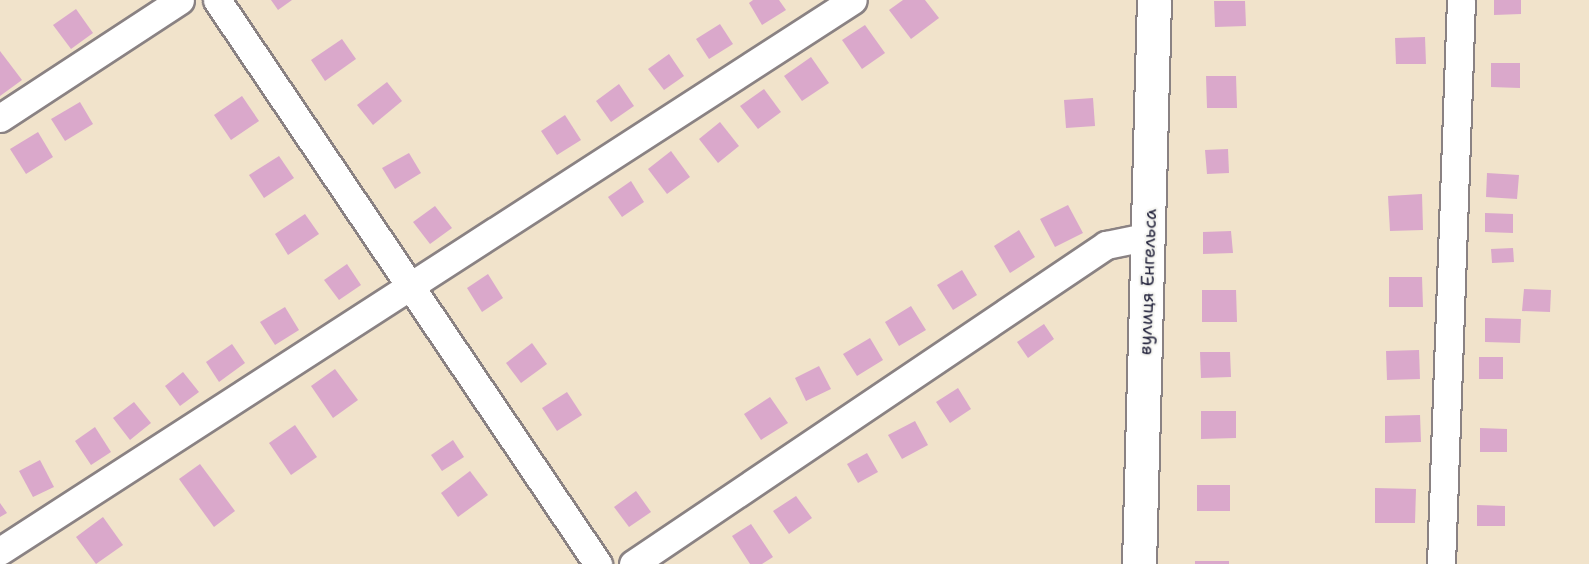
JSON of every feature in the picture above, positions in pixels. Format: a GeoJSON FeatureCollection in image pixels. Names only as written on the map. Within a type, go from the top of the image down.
{"type":"FeatureCollection","features":[{"type":"Feature","properties":{"kind":"street"},"geometry":{"type":"LineString","coordinates":[[0,118],[180,0]]}},
{"type":"Feature","properties":{"kind":"street"},"geometry":{"type":"LineString","coordinates":[[217,0],[410,289],[598,564]]}},
{"type":"Feature","properties":{"kind":"street"},"geometry":{"type":"LineString","coordinates":[[0,551],[410,289],[853,0]]}},
{"type":"Feature","properties":{"kind":"street","name":"вулиця Енгельса"},"geometry":{"type":"LineString","coordinates":[[1139,564],[1150,236],[1154,0]]}},
{"type":"Feature","properties":{"kind":"street"},"geometry":{"type":"LineString","coordinates":[[1441,564],[1461,0]]}},
{"type":"Feature","properties":{"kind":"street"},"geometry":{"type":"LineString","coordinates":[[633,564],[1106,245],[1150,236]]}},
{"type":"Feature","properties":{"kind":"building"},"geometry":{"type":"Polygon","coordinates":[[[271,0],[292,0],[278,10],[271,0]]]}},
{"type":"Feature","properties":{"kind":"building"},"geometry":{"type":"Polygon","coordinates":[[[753,0],[779,0],[786,10],[762,25],[749,3],[753,0]]]}},
{"type":"Feature","properties":{"kind":"building"},"geometry":{"type":"Polygon","coordinates":[[[903,0],[925,0],[939,18],[911,39],[889,10],[903,0]]]}},
{"type":"Feature","properties":{"kind":"building"},"geometry":{"type":"Polygon","coordinates":[[[1494,0],[1521,0],[1521,14],[1494,15],[1494,0]]]}},
{"type":"Feature","properties":{"kind":"building"},"geometry":{"type":"Polygon","coordinates":[[[1214,1],[1245,1],[1246,26],[1215,27],[1214,1]]]}},
{"type":"Feature","properties":{"kind":"building"},"geometry":{"type":"Polygon","coordinates":[[[76,9],[93,33],[71,49],[53,25],[76,9]]]}},
{"type":"Feature","properties":{"kind":"building"},"geometry":{"type":"Polygon","coordinates":[[[720,24],[733,44],[709,59],[696,39],[720,24]]]}},
{"type":"Feature","properties":{"kind":"building"},"geometry":{"type":"Polygon","coordinates":[[[865,25],[885,53],[862,69],[842,40],[865,25]]]}},
{"type":"Feature","properties":{"kind":"building"},"geometry":{"type":"Polygon","coordinates":[[[1425,37],[1426,64],[1396,64],[1395,38],[1425,37]]]}},
{"type":"Feature","properties":{"kind":"building"},"geometry":{"type":"Polygon","coordinates":[[[342,39],[356,59],[325,81],[311,60],[342,39]]]}},
{"type":"Feature","properties":{"kind":"building"},"geometry":{"type":"Polygon","coordinates":[[[0,51],[22,80],[0,96],[0,51]]]}},
{"type":"Feature","properties":{"kind":"building"},"geometry":{"type":"Polygon","coordinates":[[[669,54],[684,76],[664,90],[648,69],[669,54]]]}},
{"type":"Feature","properties":{"kind":"building"},"geometry":{"type":"Polygon","coordinates":[[[811,57],[829,83],[802,101],[784,76],[811,57]]]}},
{"type":"Feature","properties":{"kind":"building"},"geometry":{"type":"Polygon","coordinates":[[[1491,63],[1520,63],[1520,88],[1491,87],[1491,63]]]}},
{"type":"Feature","properties":{"kind":"building"},"geometry":{"type":"Polygon","coordinates":[[[1206,76],[1236,76],[1237,108],[1207,108],[1206,76]]]}},
{"type":"Feature","properties":{"kind":"building"},"geometry":{"type":"Polygon","coordinates":[[[387,82],[402,101],[373,125],[357,105],[387,82]]]}},
{"type":"Feature","properties":{"kind":"building"},"geometry":{"type":"Polygon","coordinates":[[[619,84],[634,106],[611,122],[596,101],[619,84]]]}},
{"type":"Feature","properties":{"kind":"building"},"geometry":{"type":"Polygon","coordinates":[[[764,89],[781,112],[758,129],[740,106],[764,89]]]}},
{"type":"Feature","properties":{"kind":"building"},"geometry":{"type":"Polygon","coordinates":[[[242,96],[259,121],[231,140],[214,115],[242,96]]]}},
{"type":"Feature","properties":{"kind":"building"},"geometry":{"type":"Polygon","coordinates":[[[1093,98],[1095,126],[1066,128],[1064,100],[1093,98]]]}},
{"type":"Feature","properties":{"kind":"building"},"geometry":{"type":"Polygon","coordinates":[[[80,102],[93,124],[65,141],[51,119],[80,102]]]}},
{"type":"Feature","properties":{"kind":"building"},"geometry":{"type":"Polygon","coordinates":[[[565,115],[581,140],[557,155],[541,131],[565,115]]]}},
{"type":"Feature","properties":{"kind":"building"},"geometry":{"type":"Polygon","coordinates":[[[720,122],[739,146],[718,163],[699,139],[720,122]]]}},
{"type":"Feature","properties":{"kind":"building"},"geometry":{"type":"Polygon","coordinates":[[[38,132],[53,157],[26,174],[10,149],[38,132]]]}},
{"type":"Feature","properties":{"kind":"building"},"geometry":{"type":"Polygon","coordinates":[[[1228,149],[1229,173],[1207,174],[1205,150],[1228,149]]]}},
{"type":"Feature","properties":{"kind":"building"},"geometry":{"type":"Polygon","coordinates":[[[671,151],[690,177],[667,194],[648,169],[671,151]]]}},
{"type":"Feature","properties":{"kind":"building"},"geometry":{"type":"Polygon","coordinates":[[[409,153],[421,173],[395,189],[382,168],[409,153]]]}},
{"type":"Feature","properties":{"kind":"building"},"geometry":{"type":"Polygon","coordinates":[[[279,156],[294,178],[264,198],[249,175],[279,156]]]}},
{"type":"Feature","properties":{"kind":"building"},"geometry":{"type":"Polygon","coordinates":[[[1487,173],[1519,175],[1517,199],[1486,197],[1487,173]]]}},
{"type":"Feature","properties":{"kind":"building"},"geometry":{"type":"Polygon","coordinates":[[[631,181],[644,202],[622,217],[608,197],[631,181]]]}},
{"type":"Feature","properties":{"kind":"building"},"geometry":{"type":"Polygon","coordinates":[[[1422,194],[1423,230],[1390,231],[1388,196],[1422,194]]]}},
{"type":"Feature","properties":{"kind":"building"},"geometry":{"type":"Polygon","coordinates":[[[1068,205],[1083,233],[1055,247],[1040,219],[1068,205]]]}},
{"type":"Feature","properties":{"kind":"building"},"geometry":{"type":"Polygon","coordinates":[[[435,206],[452,228],[430,244],[413,222],[435,206]]]}},
{"type":"Feature","properties":{"kind":"building"},"geometry":{"type":"Polygon","coordinates":[[[1485,213],[1513,214],[1513,233],[1485,232],[1485,213]]]}},
{"type":"Feature","properties":{"kind":"building"},"geometry":{"type":"Polygon","coordinates":[[[305,214],[319,234],[288,255],[275,234],[305,214]]]}},
{"type":"Feature","properties":{"kind":"building"},"geometry":{"type":"Polygon","coordinates":[[[1019,230],[1035,257],[1010,273],[994,246],[1019,230]]]}},
{"type":"Feature","properties":{"kind":"building"},"geometry":{"type":"Polygon","coordinates":[[[1231,231],[1233,253],[1203,254],[1203,232],[1231,231]]]}},
{"type":"Feature","properties":{"kind":"building"},"geometry":{"type":"Polygon","coordinates":[[[1513,248],[1514,262],[1492,263],[1491,249],[1513,248]]]}},
{"type":"Feature","properties":{"kind":"building"},"geometry":{"type":"Polygon","coordinates":[[[347,264],[361,285],[339,300],[324,280],[347,264]]]}},
{"type":"Feature","properties":{"kind":"building"},"geometry":{"type":"Polygon","coordinates":[[[962,270],[977,295],[953,310],[937,285],[962,270]]]}},
{"type":"Feature","properties":{"kind":"building"},"geometry":{"type":"Polygon","coordinates":[[[488,274],[503,298],[482,312],[467,288],[488,274]]]}},
{"type":"Feature","properties":{"kind":"building"},"geometry":{"type":"Polygon","coordinates":[[[1389,277],[1422,277],[1423,307],[1389,307],[1389,277]]]}},
{"type":"Feature","properties":{"kind":"building"},"geometry":{"type":"Polygon","coordinates":[[[1524,289],[1551,290],[1550,312],[1522,311],[1524,289]]]}},
{"type":"Feature","properties":{"kind":"building"},"geometry":{"type":"Polygon","coordinates":[[[1202,290],[1236,290],[1237,322],[1202,322],[1202,290]]]}},
{"type":"Feature","properties":{"kind":"building"},"geometry":{"type":"Polygon","coordinates":[[[911,306],[926,330],[899,346],[885,322],[911,306]]]}},
{"type":"Feature","properties":{"kind":"building"},"geometry":{"type":"Polygon","coordinates":[[[285,307],[299,330],[275,345],[260,322],[285,307]]]}},
{"type":"Feature","properties":{"kind":"building"},"geometry":{"type":"Polygon","coordinates":[[[1485,318],[1521,319],[1520,343],[1485,342],[1485,318]]]}},
{"type":"Feature","properties":{"kind":"building"},"geometry":{"type":"Polygon","coordinates":[[[1044,324],[1054,339],[1028,358],[1017,342],[1044,324]]]}},
{"type":"Feature","properties":{"kind":"building"},"geometry":{"type":"Polygon","coordinates":[[[870,338],[883,360],[857,376],[843,354],[870,338]]]}},
{"type":"Feature","properties":{"kind":"building"},"geometry":{"type":"Polygon","coordinates":[[[532,343],[547,364],[521,383],[506,363],[532,343]]]}},
{"type":"Feature","properties":{"kind":"building"},"geometry":{"type":"Polygon","coordinates":[[[232,344],[245,363],[219,382],[206,362],[232,344]]]}},
{"type":"Feature","properties":{"kind":"building"},"geometry":{"type":"Polygon","coordinates":[[[1419,350],[1420,379],[1387,380],[1386,351],[1419,350]]]}},
{"type":"Feature","properties":{"kind":"building"},"geometry":{"type":"Polygon","coordinates":[[[1200,352],[1230,352],[1231,377],[1201,378],[1200,352]]]}},
{"type":"Feature","properties":{"kind":"building"},"geometry":{"type":"Polygon","coordinates":[[[1479,357],[1503,357],[1503,379],[1479,379],[1479,357]]]}},
{"type":"Feature","properties":{"kind":"building"},"geometry":{"type":"Polygon","coordinates":[[[819,366],[831,389],[806,401],[795,378],[819,366]]]}},
{"type":"Feature","properties":{"kind":"building"},"geometry":{"type":"Polygon","coordinates":[[[335,369],[358,400],[333,418],[311,386],[335,369]]]}},
{"type":"Feature","properties":{"kind":"building"},"geometry":{"type":"Polygon","coordinates":[[[183,372],[199,392],[180,406],[165,386],[183,372]]]}},
{"type":"Feature","properties":{"kind":"building"},"geometry":{"type":"Polygon","coordinates":[[[958,388],[971,409],[950,423],[936,402],[958,388]]]}},
{"type":"Feature","properties":{"kind":"building"},"geometry":{"type":"Polygon","coordinates":[[[567,392],[582,415],[557,431],[542,408],[567,392]]]}},
{"type":"Feature","properties":{"kind":"building"},"geometry":{"type":"Polygon","coordinates":[[[770,397],[788,423],[761,440],[744,414],[770,397]]]}},
{"type":"Feature","properties":{"kind":"building"},"geometry":{"type":"Polygon","coordinates":[[[134,402],[151,423],[130,440],[113,418],[134,402]]]}},
{"type":"Feature","properties":{"kind":"building"},"geometry":{"type":"Polygon","coordinates":[[[1201,411],[1236,411],[1236,438],[1201,439],[1201,411]]]}},
{"type":"Feature","properties":{"kind":"building"},"geometry":{"type":"Polygon","coordinates":[[[1420,415],[1421,442],[1385,443],[1385,416],[1420,415]]]}},
{"type":"Feature","properties":{"kind":"building"},"geometry":{"type":"Polygon","coordinates":[[[915,421],[928,445],[902,459],[888,435],[915,421]]]}},
{"type":"Feature","properties":{"kind":"building"},"geometry":{"type":"Polygon","coordinates":[[[295,425],[317,457],[291,475],[269,443],[295,425]]]}},
{"type":"Feature","properties":{"kind":"building"},"geometry":{"type":"Polygon","coordinates":[[[95,427],[111,452],[91,465],[75,441],[95,427]]]}},
{"type":"Feature","properties":{"kind":"building"},"geometry":{"type":"Polygon","coordinates":[[[1480,428],[1507,429],[1507,452],[1480,452],[1480,428]]]}},
{"type":"Feature","properties":{"kind":"building"},"geometry":{"type":"Polygon","coordinates":[[[453,440],[464,457],[442,471],[431,455],[453,440]]]}},
{"type":"Feature","properties":{"kind":"building"},"geometry":{"type":"Polygon","coordinates":[[[867,453],[878,472],[858,483],[847,464],[867,453]]]}},
{"type":"Feature","properties":{"kind":"building"},"geometry":{"type":"Polygon","coordinates":[[[40,460],[54,487],[33,497],[19,471],[40,460]]]}},
{"type":"Feature","properties":{"kind":"building"},"geometry":{"type":"Polygon","coordinates":[[[200,464],[235,511],[214,527],[179,479],[200,464]]]}},
{"type":"Feature","properties":{"kind":"building"},"geometry":{"type":"Polygon","coordinates":[[[470,471],[488,495],[458,517],[441,493],[470,471]]]}},
{"type":"Feature","properties":{"kind":"building"},"geometry":{"type":"Polygon","coordinates":[[[1197,485],[1230,485],[1230,511],[1197,511],[1197,485]]]}},
{"type":"Feature","properties":{"kind":"building"},"geometry":{"type":"Polygon","coordinates":[[[1375,488],[1416,489],[1415,523],[1375,523],[1375,488]]]}},
{"type":"Feature","properties":{"kind":"building"},"geometry":{"type":"Polygon","coordinates":[[[636,491],[651,512],[629,527],[614,507],[636,491]]]}},
{"type":"Feature","properties":{"kind":"building"},"geometry":{"type":"Polygon","coordinates":[[[796,496],[812,518],[789,534],[773,511],[796,496]]]}},
{"type":"Feature","properties":{"kind":"building"},"geometry":{"type":"Polygon","coordinates":[[[0,503],[7,513],[0,517],[0,503]]]}},
{"type":"Feature","properties":{"kind":"building"},"geometry":{"type":"Polygon","coordinates":[[[1477,505],[1505,506],[1505,526],[1477,526],[1477,505]]]}},
{"type":"Feature","properties":{"kind":"building"},"geometry":{"type":"Polygon","coordinates":[[[103,517],[123,545],[96,564],[76,537],[103,517]]]}},
{"type":"Feature","properties":{"kind":"building"},"geometry":{"type":"Polygon","coordinates":[[[751,524],[773,557],[762,564],[750,564],[732,536],[751,524]]]}},
{"type":"Feature","properties":{"kind":"building"},"geometry":{"type":"Polygon","coordinates":[[[1195,561],[1229,561],[1229,564],[1195,564],[1195,561]]]}}]}
